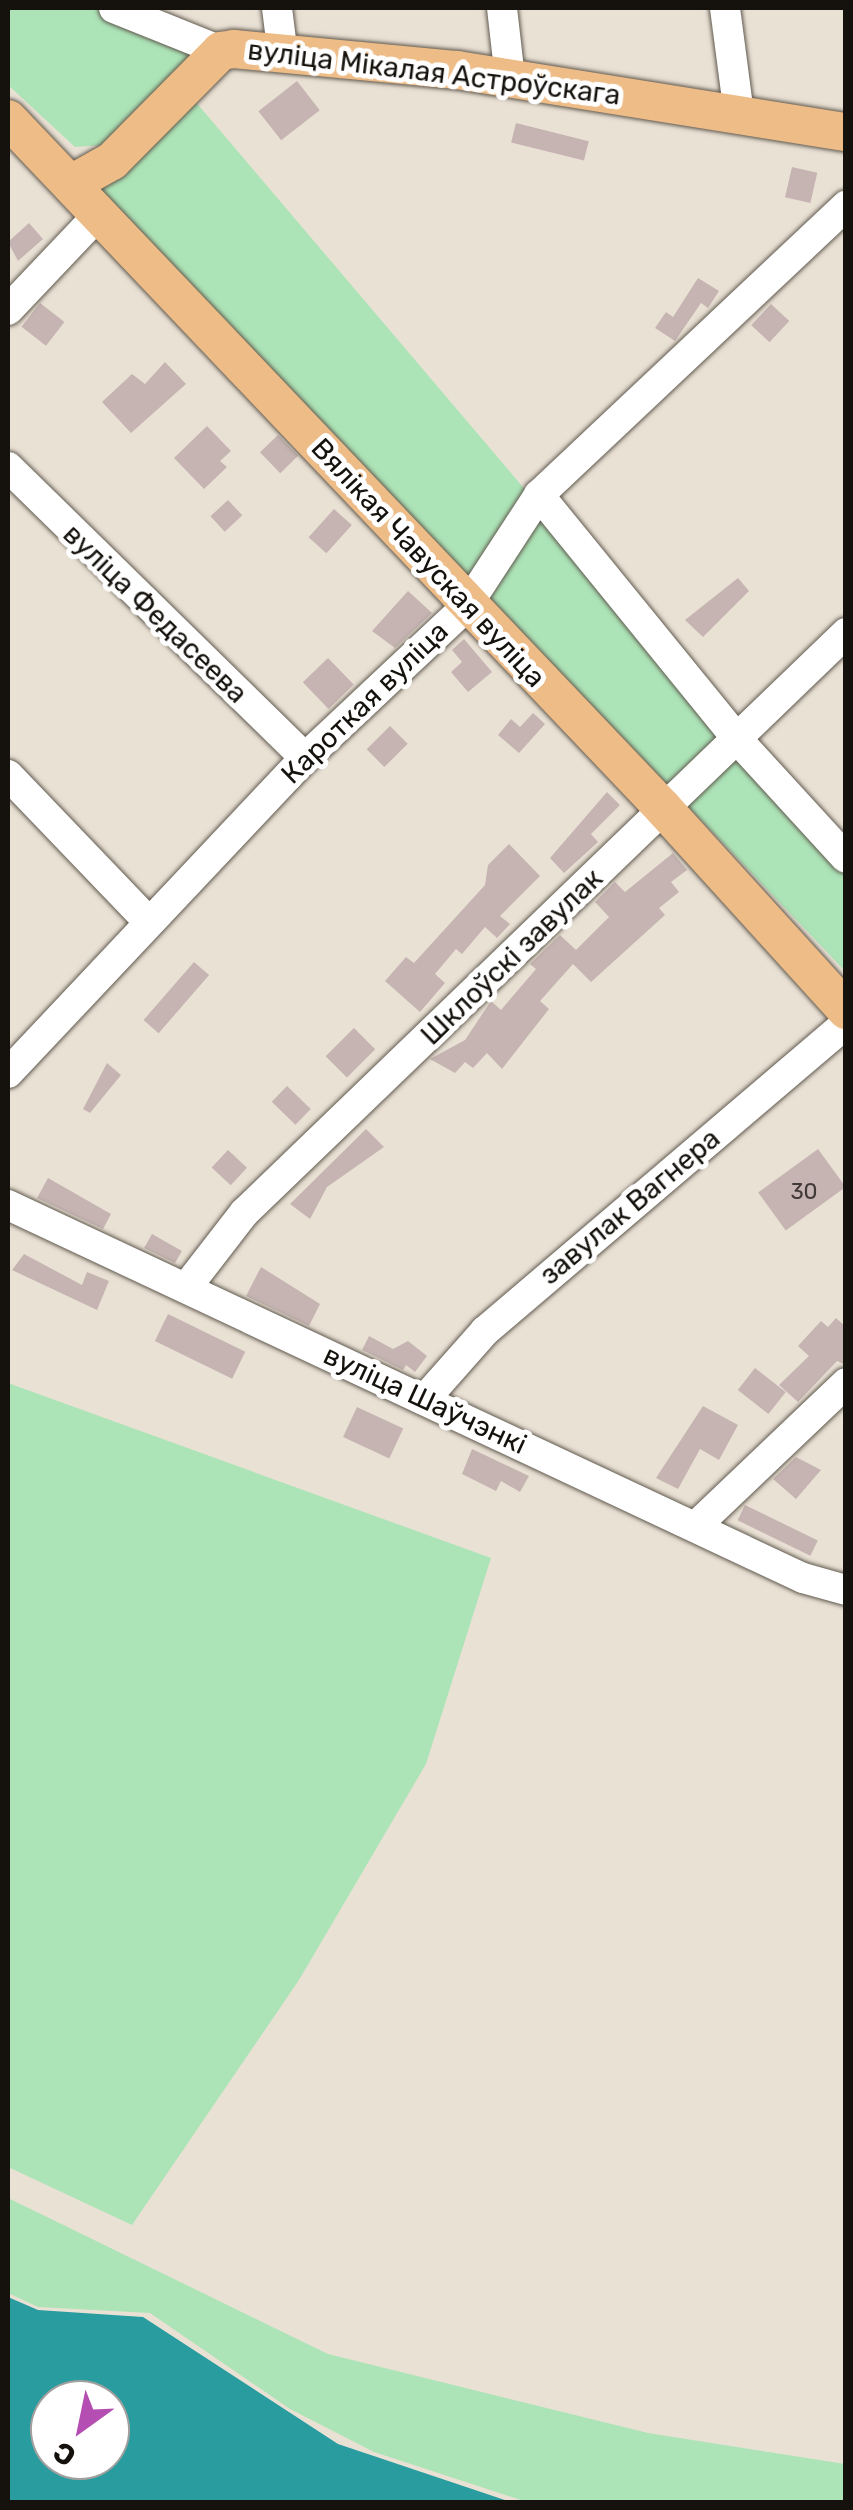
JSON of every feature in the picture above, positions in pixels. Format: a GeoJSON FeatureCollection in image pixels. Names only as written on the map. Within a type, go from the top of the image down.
{"type":"FeatureCollection","features":[{"type":"Feature","properties":{"kind":"main road","name":"вуліца Мікалая Астроўскага"},"geometry":{"type":"LineString","coordinates":[[71,184],[112,161],[221,51],[282,48],[510,78],[846,132]]}},
{"type":"Feature","properties":{"kind":"main road","name":"Вялікая Чавуская вуліца"},"geometry":{"type":"LineString","coordinates":[[8,120],[100,213],[466,607],[663,808],[846,1010]]}},
{"type":"Feature","properties":{"kind":"street"},"geometry":{"type":"LineString","coordinates":[[114,8],[221,51]]}},
{"type":"Feature","properties":{"kind":"street"},"geometry":{"type":"LineString","coordinates":[[278,8],[282,48]]}},
{"type":"Feature","properties":{"kind":"street"},"geometry":{"type":"LineString","coordinates":[[502,8],[510,78]]}},
{"type":"Feature","properties":{"kind":"street"},"geometry":{"type":"LineString","coordinates":[[725,8],[739,114]]}},
{"type":"Feature","properties":{"kind":"street","name":"Кароткая вуліца"},"geometry":{"type":"LineString","coordinates":[[8,1071],[305,758],[466,607],[539,495],[846,206]]}},
{"type":"Feature","properties":{"kind":"street"},"geometry":{"type":"LineString","coordinates":[[8,310],[100,213]]}},
{"type":"Feature","properties":{"kind":"street","name":"вуліца Федасеева"},"geometry":{"type":"LineString","coordinates":[[8,467],[305,758]]}},
{"type":"Feature","properties":{"kind":"street"},"geometry":{"type":"LineString","coordinates":[[539,495],[737,739],[846,858]]}},
{"type":"Feature","properties":{"kind":"street","name":"Шклоўскі завулак"},"geometry":{"type":"LineString","coordinates":[[186,1288],[244,1213],[846,633]]}},
{"type":"Feature","properties":{"kind":"street"},"geometry":{"type":"LineString","coordinates":[[8,774],[148,921]]}},
{"type":"Feature","properties":{"kind":"street","name":"завулак Вагнера"},"geometry":{"type":"LineString","coordinates":[[424,1400],[485,1331],[846,1024]]}},
{"type":"Feature","properties":{"kind":"street","name":"вуліца Шаўчэнкі"},"geometry":{"type":"LineString","coordinates":[[8,1205],[803,1578],[846,1590]]}},
{"type":"Feature","properties":{"kind":"street"},"geometry":{"type":"LineString","coordinates":[[696,1526],[846,1384]]}},
{"type":"Feature","properties":{"kind":"green space"},"geometry":{"type":"Polygon","coordinates":[[[8,8],[108,8],[189,51],[181,72],[104,145],[75,147],[8,85],[8,8]]]}},
{"type":"Feature","properties":{"kind":"green space"},"geometry":{"type":"Polygon","coordinates":[[[189,94],[845,866],[845,971],[100,189],[189,94]]]}},
{"type":"Feature","properties":{"kind":"green space"},"geometry":{"type":"Polygon","coordinates":[[[8,1383],[491,1558],[426,1764],[299,1980],[132,2225],[8,2167],[8,1383]]]}},
{"type":"Feature","properties":{"kind":"green space"},"geometry":{"type":"Polygon","coordinates":[[[8,2198],[328,2354],[648,2433],[845,2464],[845,2502],[527,2502],[374,2452],[290,2409],[150,2313],[38,2307],[8,2293],[8,2198]]]}},
{"type":"Feature","properties":{"kind":"water"},"geometry":{"type":"Polygon","coordinates":[[[8,2297],[38,2310],[143,2317],[338,2444],[511,2502],[8,2502],[8,2297]]]}},
{"type":"Feature","properties":{"kind":"building"},"geometry":{"type":"Polygon","coordinates":[[[297,81],[320,110],[281,140],[258,111],[297,81]]]}},
{"type":"Feature","properties":{"kind":"building"},"geometry":{"type":"Polygon","coordinates":[[[516,123],[589,141],[584,161],[511,142],[516,123]]]}},
{"type":"Feature","properties":{"kind":"building"},"geometry":{"type":"Polygon","coordinates":[[[792,167],[817,173],[810,203],[785,197],[792,167]]]}},
{"type":"Feature","properties":{"kind":"building"},"geometry":{"type":"Polygon","coordinates":[[[29,223],[43,239],[18,261],[8,242],[29,223]]]}},
{"type":"Feature","properties":{"kind":"building"},"geometry":{"type":"Polygon","coordinates":[[[698,278],[719,291],[708,308],[701,303],[675,341],[655,328],[666,312],[673,317],[698,278]]]}},
{"type":"Feature","properties":{"kind":"building"},"geometry":{"type":"Polygon","coordinates":[[[40,303],[64,322],[46,346],[22,327],[40,303]]]}},
{"type":"Feature","properties":{"kind":"building"},"geometry":{"type":"Polygon","coordinates":[[[771,304],[789,321],[770,342],[751,325],[771,304]]]}},
{"type":"Feature","properties":{"kind":"building"},"geometry":{"type":"Polygon","coordinates":[[[165,362],[186,384],[131,433],[102,402],[132,374],[145,384],[165,362]]]}},
{"type":"Feature","properties":{"kind":"building"},"geometry":{"type":"Polygon","coordinates":[[[207,426],[231,451],[220,461],[227,467],[204,489],[174,458],[207,426]]]}},
{"type":"Feature","properties":{"kind":"building"},"geometry":{"type":"Polygon","coordinates":[[[278,435],[298,456],[280,473],[260,452],[278,435]]]}},
{"type":"Feature","properties":{"kind":"building"},"geometry":{"type":"Polygon","coordinates":[[[228,500],[242,515],[225,532],[210,516],[228,500]]]}},
{"type":"Feature","properties":{"kind":"building"},"geometry":{"type":"Polygon","coordinates":[[[334,509],[352,525],[326,553],[309,537],[334,509]]]}},
{"type":"Feature","properties":{"kind":"building"},"geometry":{"type":"Polygon","coordinates":[[[738,578],[749,591],[703,637],[685,620],[738,578]]]}},
{"type":"Feature","properties":{"kind":"building"},"geometry":{"type":"Polygon","coordinates":[[[408,591],[432,613],[395,648],[372,631],[408,591]]]}},
{"type":"Feature","properties":{"kind":"building"},"geometry":{"type":"Polygon","coordinates":[[[464,639],[492,672],[468,692],[451,672],[462,662],[452,650],[464,639]]]}},
{"type":"Feature","properties":{"kind":"building"},"geometry":{"type":"Polygon","coordinates":[[[328,658],[354,685],[329,709],[303,682],[328,658]]]}},
{"type":"Feature","properties":{"kind":"building"},"geometry":{"type":"Polygon","coordinates":[[[533,713],[545,724],[519,753],[498,735],[511,719],[520,727],[533,713]]]}},
{"type":"Feature","properties":{"kind":"building"},"geometry":{"type":"Polygon","coordinates":[[[390,726],[408,744],[384,767],[367,749],[390,726]]]}},
{"type":"Feature","properties":{"kind":"building"},"geometry":{"type":"Polygon","coordinates":[[[607,792],[620,805],[591,834],[598,842],[564,873],[550,858],[607,792]]]}},
{"type":"Feature","properties":{"kind":"building"},"geometry":{"type":"Polygon","coordinates":[[[509,844],[540,876],[500,916],[510,924],[497,938],[485,927],[462,954],[456,949],[435,974],[445,983],[420,1012],[385,981],[406,957],[414,963],[485,885],[488,865],[509,844]]]}},
{"type":"Feature","properties":{"kind":"building"},"geometry":{"type":"Polygon","coordinates":[[[673,853],[687,870],[671,882],[679,892],[659,908],[665,915],[591,982],[573,964],[540,1001],[549,1009],[502,1069],[487,1053],[473,1068],[465,1062],[455,1073],[430,1059],[465,1040],[491,1001],[501,1010],[536,969],[530,964],[560,935],[576,950],[609,917],[595,902],[615,882],[625,892],[673,853]]]}},
{"type":"Feature","properties":{"kind":"building"},"geometry":{"type":"Polygon","coordinates":[[[194,962],[209,975],[159,1033],[143,1020],[194,962]]]}},
{"type":"Feature","properties":{"kind":"building"},"geometry":{"type":"Polygon","coordinates":[[[354,1028],[375,1049],[347,1077],[326,1056],[354,1028]]]}},
{"type":"Feature","properties":{"kind":"building"},"geometry":{"type":"Polygon","coordinates":[[[107,1063],[121,1075],[90,1113],[83,1109],[107,1063]]]}},
{"type":"Feature","properties":{"kind":"building"},"geometry":{"type":"Polygon","coordinates":[[[287,1086],[311,1109],[295,1125],[272,1102],[287,1086]]]}},
{"type":"Feature","properties":{"kind":"building"},"geometry":{"type":"Polygon","coordinates":[[[366,1129],[384,1147],[327,1187],[310,1219],[290,1204],[366,1129]]]}},
{"type":"Feature","properties":{"kind":"building"},"geometry":{"type":"Polygon","coordinates":[[[818,1149],[846,1187],[786,1231],[758,1192],[818,1149]]]}},
{"type":"Feature","properties":{"kind":"building"},"geometry":{"type":"Polygon","coordinates":[[[228,1150],[247,1168],[231,1185],[212,1168],[228,1150]]]}},
{"type":"Feature","properties":{"kind":"building"},"geometry":{"type":"Polygon","coordinates":[[[48,1178],[111,1214],[103,1229],[37,1198],[48,1178]]]}},
{"type":"Feature","properties":{"kind":"building"},"geometry":{"type":"Polygon","coordinates":[[[152,1234],[182,1251],[175,1263],[144,1248],[152,1234]]]}},
{"type":"Feature","properties":{"kind":"building"},"geometry":{"type":"Polygon","coordinates":[[[24,1254],[82,1285],[87,1272],[109,1281],[97,1310],[12,1270],[24,1254]]]}},
{"type":"Feature","properties":{"kind":"building"},"geometry":{"type":"Polygon","coordinates":[[[261,1267],[320,1304],[309,1326],[246,1296],[261,1267]]]}},
{"type":"Feature","properties":{"kind":"building"},"geometry":{"type":"Polygon","coordinates":[[[168,1314],[245,1352],[232,1379],[155,1341],[168,1314]]]}},
{"type":"Feature","properties":{"kind":"building"},"geometry":{"type":"Polygon","coordinates":[[[836,1318],[846,1327],[846,1365],[837,1361],[798,1402],[779,1385],[809,1356],[798,1346],[821,1321],[828,1327],[836,1318]]]}},
{"type":"Feature","properties":{"kind":"building"},"geometry":{"type":"Polygon","coordinates":[[[369,1336],[393,1349],[408,1341],[427,1356],[415,1372],[406,1365],[403,1370],[362,1350],[369,1336]]]}},
{"type":"Feature","properties":{"kind":"building"},"geometry":{"type":"Polygon","coordinates":[[[755,1368],[786,1392],[768,1414],[738,1390],[755,1368]]]}},
{"type":"Feature","properties":{"kind":"building"},"geometry":{"type":"Polygon","coordinates":[[[703,1406],[738,1425],[719,1460],[700,1449],[678,1489],[656,1478],[703,1406]]]}},
{"type":"Feature","properties":{"kind":"building"},"geometry":{"type":"Polygon","coordinates":[[[357,1407],[403,1429],[389,1458],[343,1437],[357,1407]]]}},
{"type":"Feature","properties":{"kind":"building"},"geometry":{"type":"Polygon","coordinates":[[[472,1449],[529,1476],[520,1492],[501,1481],[496,1491],[462,1474],[472,1449]]]}},
{"type":"Feature","properties":{"kind":"building"},"geometry":{"type":"Polygon","coordinates":[[[796,1457],[821,1470],[796,1499],[773,1479],[796,1457]]]}},
{"type":"Feature","properties":{"kind":"building"},"geometry":{"type":"Polygon","coordinates":[[[745,1505],[818,1541],[810,1556],[738,1520],[745,1505]]]}}]}
